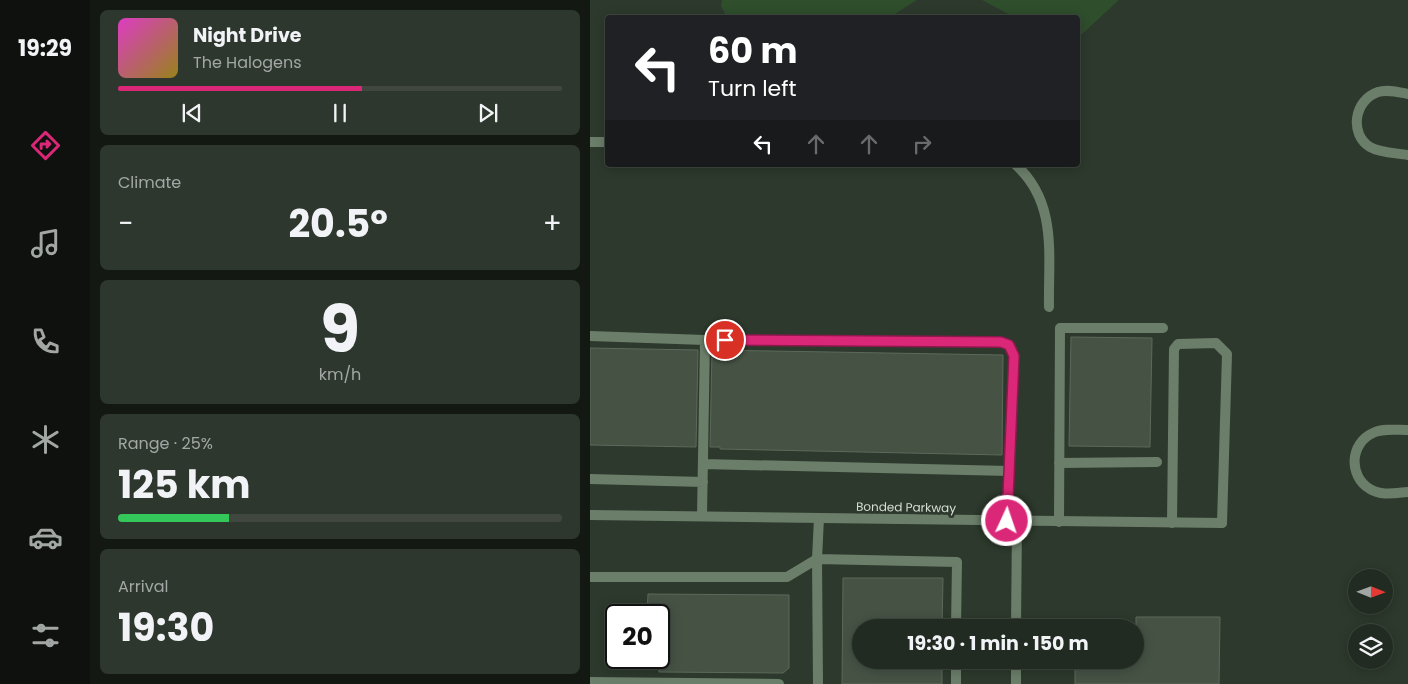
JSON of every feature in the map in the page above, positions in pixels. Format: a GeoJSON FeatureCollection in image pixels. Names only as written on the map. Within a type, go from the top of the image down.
{"type":"FeatureCollection","features":[{"type":"Feature","properties":{"kind":"street"},"geometry":{"type":"LineString","coordinates":[[1408,94],[1388,90],[1369,96],[1358,112],[1356,122],[1364,142],[1372,148],[1408,155]]}},
{"type":"Feature","properties":{"kind":"street"},"geometry":{"type":"LineString","coordinates":[[590,142],[605,142]]}},
{"type":"Feature","properties":{"kind":"street"},"geometry":{"type":"LineString","coordinates":[[1018,167],[1039,194],[1046,214],[1049,308]]}},
{"type":"Feature","properties":{"kind":"street"},"geometry":{"type":"LineString","coordinates":[[1059,522],[1060,328],[1162,328]]}},
{"type":"Feature","properties":{"kind":"street"},"geometry":{"type":"LineString","coordinates":[[590,336],[705,340],[1001,342],[1009,345],[1014,356],[1009,471],[1016,619]]}},
{"type":"Feature","properties":{"kind":"street"},"geometry":{"type":"LineString","coordinates":[[702,516],[705,340]]}},
{"type":"Feature","properties":{"kind":"street","name":"Bonded Parkway"},"geometry":{"type":"LineString","coordinates":[[590,514],[1222,524],[1227,354],[1216,343],[1178,344],[1174,349],[1172,523]]}},
{"type":"Feature","properties":{"kind":"street"},"geometry":{"type":"LineString","coordinates":[[1408,430],[1375,431],[1366,436],[1356,449],[1354,465],[1362,484],[1371,490],[1380,494],[1408,492]]}},
{"type":"Feature","properties":{"kind":"street"},"geometry":{"type":"LineString","coordinates":[[1059,463],[1157,462]]}},
{"type":"Feature","properties":{"kind":"street"},"geometry":{"type":"LineString","coordinates":[[703,464],[1009,471]]}},
{"type":"Feature","properties":{"kind":"street"},"geometry":{"type":"LineString","coordinates":[[590,479],[703,482]]}},
{"type":"Feature","properties":{"kind":"street"},"geometry":{"type":"LineString","coordinates":[[818,684],[817,559],[819,518]]}},
{"type":"Feature","properties":{"kind":"street"},"geometry":{"type":"LineString","coordinates":[[590,577],[787,577],[817,559],[957,562],[956,619]]}},
{"type":"Feature","properties":{"kind":"street"},"geometry":{"type":"LineString","coordinates":[[956,669],[956,684]]}},
{"type":"Feature","properties":{"kind":"street"},"geometry":{"type":"LineString","coordinates":[[1016,669],[1016,684]]}},
{"type":"Feature","properties":{"kind":"street"},"geometry":{"type":"LineString","coordinates":[[590,682],[780,684]]}},
{"type":"Feature","properties":{"kind":"green space"},"geometry":{"type":"Polygon","coordinates":[[[722,0],[917,0],[893,15],[726,15],[721,6],[722,0]]]}},
{"type":"Feature","properties":{"kind":"green space"},"geometry":{"type":"Polygon","coordinates":[[[982,0],[1119,0],[1080,34],[1080,15],[1010,15],[982,0]]]}},
{"type":"Feature","properties":{"kind":"building"},"geometry":{"type":"Polygon","coordinates":[[[1071,337],[1152,338],[1150,447],[1069,446],[1071,337]]]}},
{"type":"Feature","properties":{"kind":"building"},"geometry":{"type":"Polygon","coordinates":[[[590,348],[698,350],[696,447],[590,445],[590,348]]]}},
{"type":"Feature","properties":{"kind":"building"},"geometry":{"type":"Polygon","coordinates":[[[712,350],[1003,355],[1002,455],[720,449],[720,447],[710,447],[712,350]]]}},
{"type":"Feature","properties":{"kind":"building"},"geometry":{"type":"Polygon","coordinates":[[[843,578],[943,578],[942,619],[852,619],[852,669],[942,669],[942,684],[842,684],[843,578]]]}},
{"type":"Feature","properties":{"kind":"building"},"geometry":{"type":"Polygon","coordinates":[[[648,594],[789,595],[789,668],[783,673],[659,672],[659,669],[670,669],[670,604],[648,604],[648,594]]]}},
{"type":"Feature","properties":{"kind":"building"},"geometry":{"type":"Polygon","coordinates":[[[1136,617],[1220,617],[1219,684],[1075,684],[1075,669],[1144,669],[1144,619],[1136,619],[1136,617]]]}},
{"type":"Feature","properties":{"kind":"route"},"geometry":{"type":"LineString","coordinates":[[725,340],[1001,342],[1009,345],[1014,356],[1007,521]]}}]}
